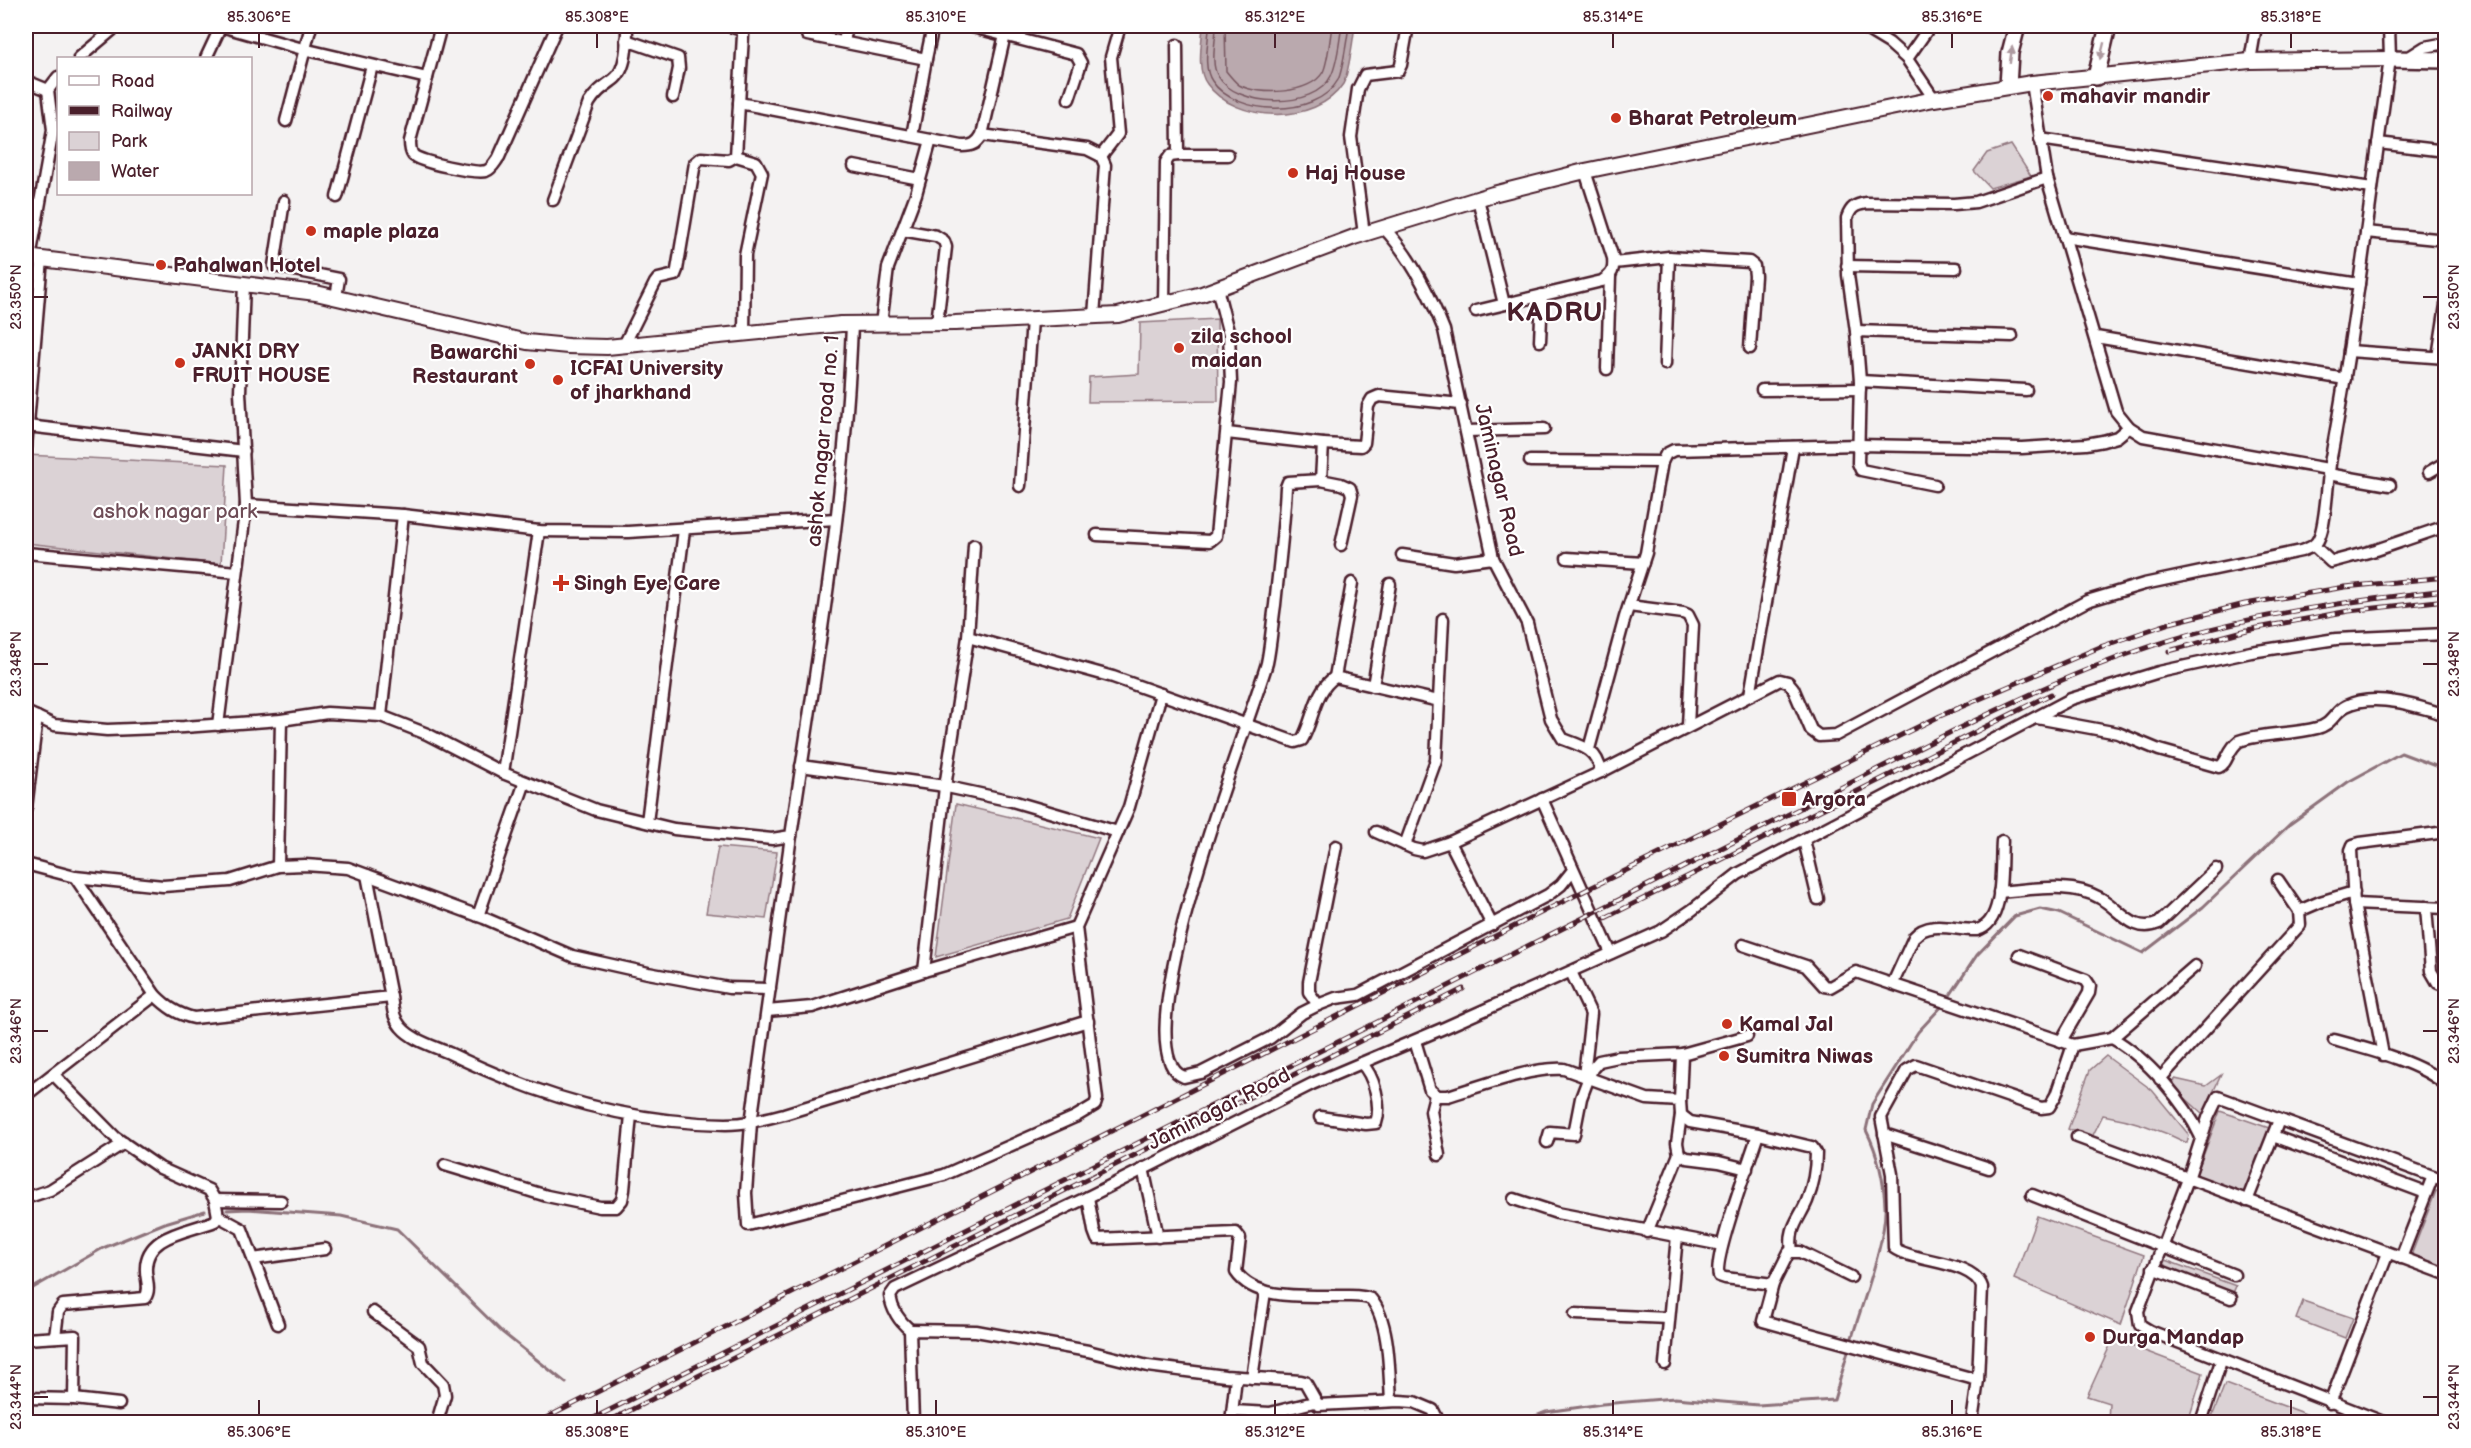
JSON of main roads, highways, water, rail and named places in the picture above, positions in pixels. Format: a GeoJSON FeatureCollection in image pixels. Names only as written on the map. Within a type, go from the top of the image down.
{"type":"FeatureCollection","features":[{"type":"Feature","properties":{"kind":"main road"},"geometry":{"type":"LineString","coordinates":[[2008,86],[2010,53],[2017,26]]}},
{"type":"Feature","properties":{"kind":"main road"},"geometry":{"type":"LineString","coordinates":[[2096,77],[2108,26]]}},
{"type":"Feature","properties":{"kind":"main road"},"geometry":{"type":"LineString","coordinates":[[2390,59],[2445,60]]}},
{"type":"Feature","properties":{"kind":"water"},"geometry":{"type":"Polygon","coordinates":[[[1203,26],[1355,26],[1345,79],[1331,98],[1295,113],[1275,114],[1255,112],[1236,106],[1220,97],[1207,84],[1201,64],[1203,26]]]}},
{"type":"Feature","properties":{"kind":"waterway"},"geometry":{"type":"LineString","coordinates":[[1947,1000],[1977,955],[2015,916],[2040,909],[2059,913],[2143,953],[2203,907],[2290,824],[2348,782],[2401,753],[2446,770]]}},
{"type":"Feature","properties":{"kind":"waterway"},"geometry":{"type":"LineString","coordinates":[[1851,1341],[1878,1254],[1885,1220],[1882,1176],[1866,1130],[1872,1104],[1918,1032],[1943,1005]]}},
{"type":"Feature","properties":{"kind":"waterway"},"geometry":{"type":"LineString","coordinates":[[227,1210],[248,1209],[341,1216],[397,1229],[502,1332],[566,1383]]}},
{"type":"Feature","properties":{"kind":"waterway"},"geometry":{"type":"LineString","coordinates":[[26,1292],[103,1248],[165,1223],[205,1211]]}},
{"type":"Feature","properties":{"kind":"waterway"},"geometry":{"type":"LineString","coordinates":[[1521,1422],[1546,1412],[1602,1404],[1675,1398],[1758,1405],[1834,1400],[1849,1348]]}},
{"type":"Feature","properties":{"kind":"railway"},"geometry":{"type":"LineString","coordinates":[[538,1422],[1582,892],[1940,716],[2100,647],[2170,623],[2245,604],[2345,587],[2446,577]]}},
{"type":"Feature","properties":{"kind":"railway"},"geometry":{"type":"LineString","coordinates":[[586,1422],[1949,733],[2042,689],[2137,651],[2212,628],[2329,605],[2446,590]]}},
{"type":"Feature","properties":{"kind":"railway"},"geometry":{"type":"LineString","coordinates":[[2169,651],[2247,630],[2349,611],[2446,600]]}},
{"type":"Feature","properties":{"kind":"railway"},"geometry":{"type":"LineString","coordinates":[[1605,918],[2051,694]]}},
{"type":"Feature","properties":{"kind":"railway"},"geometry":{"type":"LineString","coordinates":[[607,1422],[1463,989]]}},
{"type":"Feature","properties":{"kind":"place","name":"mahavir mandir"},"geometry":{"type":"Point","coordinates":[2048,96]}},
{"type":"Feature","properties":{"kind":"place","name":"Bharat Petroleum"},"geometry":{"type":"Point","coordinates":[1616,118]}},
{"type":"Feature","properties":{"kind":"place","name":"Haj House"},"geometry":{"type":"Point","coordinates":[1293,173]}},
{"type":"Feature","properties":{"kind":"place","name":"maple plaza"},"geometry":{"type":"Point","coordinates":[311,231]}},
{"type":"Feature","properties":{"kind":"place","name":"Pahalwan Hotel"},"geometry":{"type":"Point","coordinates":[161,265]}},
{"type":"Feature","properties":{"kind":"place","name":"zila school maidan"},"geometry":{"type":"Point","coordinates":[1179,348]}},
{"type":"Feature","properties":{"kind":"place","name":"JANKI DRY FRUIT HOUSE"},"geometry":{"type":"Point","coordinates":[180,363]}},
{"type":"Feature","properties":{"kind":"place","name":"Bawarchi Restaurant"},"geometry":{"type":"Point","coordinates":[530,364]}},
{"type":"Feature","properties":{"kind":"place","name":"ICFAI University of jharkhand"},"geometry":{"type":"Point","coordinates":[558,380]}},
{"type":"Feature","properties":{"kind":"place","name":"Singh Eye Care"},"geometry":{"type":"Point","coordinates":[561,583]}},
{"type":"Feature","properties":{"kind":"place","name":"Argora"},"geometry":{"type":"Point","coordinates":[1789,799]}},
{"type":"Feature","properties":{"kind":"place","name":"Kamal Jal"},"geometry":{"type":"Point","coordinates":[1727,1024]}},
{"type":"Feature","properties":{"kind":"place","name":"Sumitra Niwas"},"geometry":{"type":"Point","coordinates":[1724,1056]}},
{"type":"Feature","properties":{"kind":"place","name":"Durga Mandap"},"geometry":{"type":"Point","coordinates":[2090,1337]}},
{"type":"Feature","properties":{"kind":"district","name":"KADRU"},"geometry":{"type":"Point","coordinates":[1555,313]}},
{"type":"Feature","properties":{"kind":"park label","name":"ashok nagar park"},"geometry":{"type":"Point","coordinates":[175,511]}}]}
